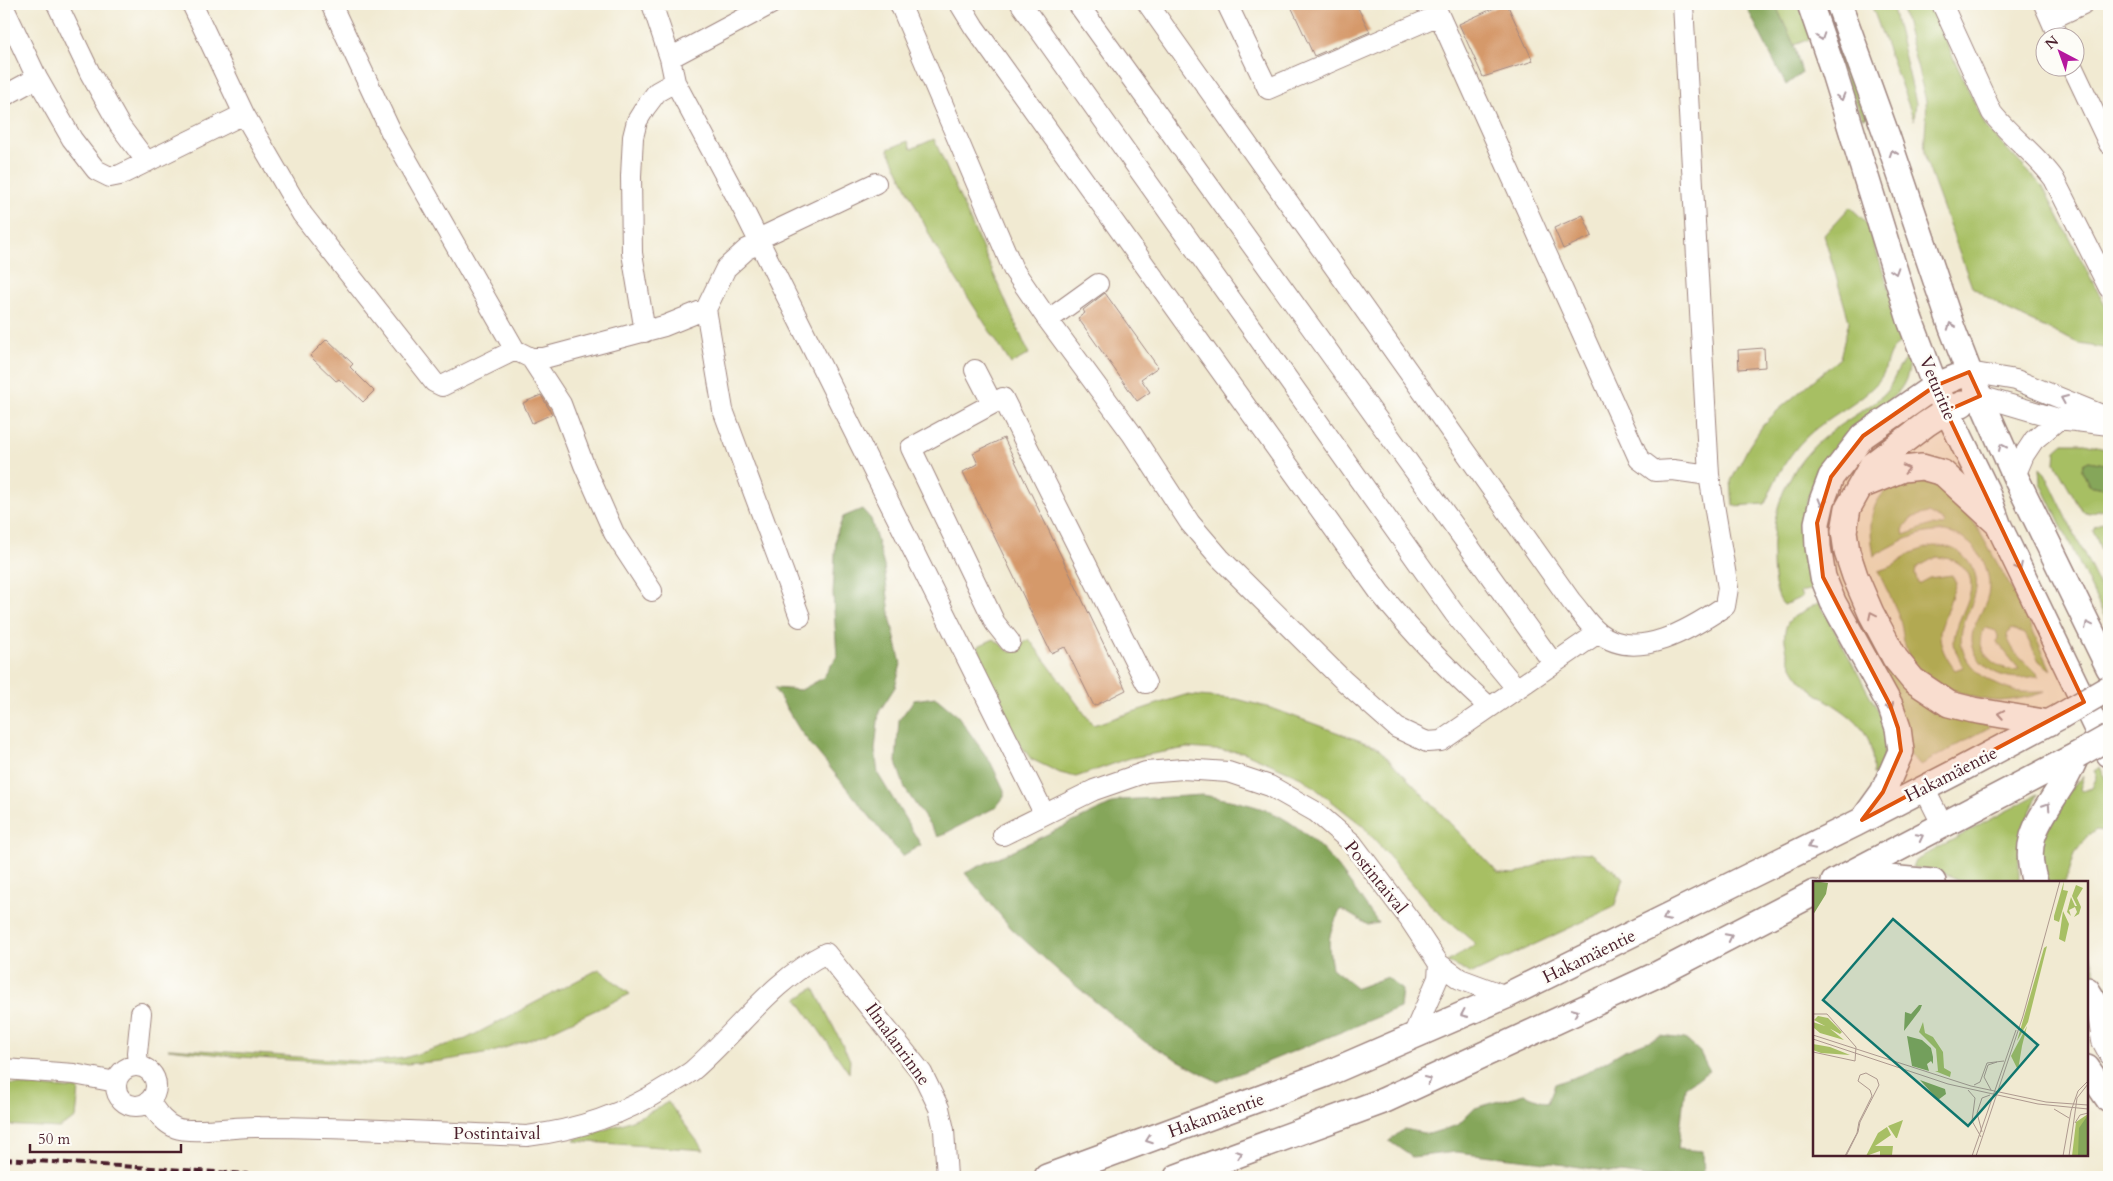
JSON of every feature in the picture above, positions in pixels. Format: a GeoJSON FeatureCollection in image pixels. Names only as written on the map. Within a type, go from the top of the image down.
{"type":"FeatureCollection","features":[{"type":"Feature","properties":{"kind":"main road","name":"Veturitie"},"geometry":{"type":"LineString","coordinates":[[1810,4],[1833,70],[1904,301],[1935,386],[1986,490],[1998,524],[2109,754]]}},
{"type":"Feature","properties":{"kind":"main road","name":"Veturitie"},"geometry":{"type":"LineString","coordinates":[[1839,4],[1969,372],[2015,476],[2109,668]]}},
{"type":"Feature","properties":{"kind":"main road"},"geometry":{"type":"LineString","coordinates":[[1859,822],[1884,792],[1901,751],[1898,728],[1890,705],[1833,602],[1823,577],[1818,547],[1817,523],[1822,501],[1831,477],[1863,436],[1935,386],[1969,372]]}},
{"type":"Feature","properties":{"kind":"main road"},"geometry":{"type":"LineString","coordinates":[[1980,396],[1946,411],[1898,444],[1872,465],[1848,508],[1844,531],[1847,552],[1854,576],[1871,613],[1895,658],[1913,680],[1950,704],[1973,710],[2054,720]]}},
{"type":"Feature","properties":{"kind":"main road"},"geometry":{"type":"LineString","coordinates":[[1861,486],[1903,469],[1922,467],[1943,473],[1998,524]]}},
{"type":"Feature","properties":{"kind":"main road","name":"Hakamäentie"},"geometry":{"type":"LineString","coordinates":[[1047,1177],[1326,1074],[1506,996],[1859,822],[2054,720],[2109,688]]}},
{"type":"Feature","properties":{"kind":"main road"},"geometry":{"type":"LineString","coordinates":[[1854,881],[1882,869],[1943,826],[2109,737]]}},
{"type":"Feature","properties":{"kind":"main road"},"geometry":{"type":"LineString","coordinates":[[2035,881],[2029,851],[2034,832],[2041,816],[2062,786],[2078,755]]}},
{"type":"Feature","properties":{"kind":"main road"},"geometry":{"type":"LineString","coordinates":[[1838,881],[1882,869],[1929,881]]}},
{"type":"Feature","properties":{"kind":"main road"},"geometry":{"type":"LineString","coordinates":[[1177,1177],[1383,1100],[1654,976],[1813,894]]}},
{"type":"Feature","properties":{"kind":"main road"},"geometry":{"type":"LineString","coordinates":[[2088,1068],[2109,1100]]}},
{"type":"Feature","properties":{"kind":"street"},"geometry":{"type":"LineString","coordinates":[[57,4],[90,72],[116,118],[147,162]]}},
{"type":"Feature","properties":{"kind":"street"},"geometry":{"type":"LineString","coordinates":[[192,4],[244,114],[302,214],[434,382],[442,386],[523,354],[549,357],[645,332],[706,309]]}},
{"type":"Feature","properties":{"kind":"street"},"geometry":{"type":"LineString","coordinates":[[331,4],[392,132],[523,354],[561,404],[584,465],[614,533],[652,591]]}},
{"type":"Feature","properties":{"kind":"street"},"geometry":{"type":"LineString","coordinates":[[652,4],[670,58],[675,82],[759,241],[1044,813]]}},
{"type":"Feature","properties":{"kind":"street"},"geometry":{"type":"LineString","coordinates":[[670,58],[772,4]]}},
{"type":"Feature","properties":{"kind":"street"},"geometry":{"type":"LineString","coordinates":[[900,4],[1013,269],[1132,434],[1190,523],[1220,558],[1358,693],[1397,728],[1427,742],[1440,741],[1598,633]]}},
{"type":"Feature","properties":{"kind":"street"},"geometry":{"type":"LineString","coordinates":[[960,4],[980,35],[1380,593],[1412,633],[1448,670],[1489,707]]}},
{"type":"Feature","properties":{"kind":"street"},"geometry":{"type":"LineString","coordinates":[[1021,4],[1454,613],[1517,689]]}},
{"type":"Feature","properties":{"kind":"street"},"geometry":{"type":"LineString","coordinates":[[1078,4],[1553,664]]}},
{"type":"Feature","properties":{"kind":"street"},"geometry":{"type":"LineString","coordinates":[[1148,4],[1571,601],[1598,633],[1612,641],[1638,646],[1700,623],[1725,606],[1728,588],[1709,475],[1683,4]]}},
{"type":"Feature","properties":{"kind":"street"},"geometry":{"type":"LineString","coordinates":[[1227,4],[1268,89],[1436,9],[1639,458],[1655,471],[1673,470],[1709,475]]}},
{"type":"Feature","properties":{"kind":"street"},"geometry":{"type":"LineString","coordinates":[[1942,4],[1992,113],[2046,168],[2054,179],[2109,288]]}},
{"type":"Feature","properties":{"kind":"street"},"geometry":{"type":"LineString","coordinates":[[2055,28],[2047,11],[2083,4]]}},
{"type":"Feature","properties":{"kind":"street"},"geometry":{"type":"LineString","coordinates":[[4,8],[37,78],[72,138],[96,170],[110,176],[120,175],[244,114]]}},
{"type":"Feature","properties":{"kind":"street"},"geometry":{"type":"LineString","coordinates":[[4,96],[37,78]]}},
{"type":"Feature","properties":{"kind":"street"},"geometry":{"type":"LineString","coordinates":[[2079,78],[2109,144]]}},
{"type":"Feature","properties":{"kind":"street"},"geometry":{"type":"LineString","coordinates":[[645,332],[632,253],[633,137],[637,122],[644,108],[657,92],[675,82]]}},
{"type":"Feature","properties":{"kind":"street"},"geometry":{"type":"LineString","coordinates":[[800,617],[723,410],[706,309],[726,268],[748,249],[759,241],[876,183]]}},
{"type":"Feature","properties":{"kind":"street"},"geometry":{"type":"LineString","coordinates":[[1048,320],[1098,284]]}},
{"type":"Feature","properties":{"kind":"street"},"geometry":{"type":"LineString","coordinates":[[975,370],[992,403]]}},
{"type":"Feature","properties":{"kind":"street"},"geometry":{"type":"LineString","coordinates":[[1969,372],[2016,380],[2109,418]]}},
{"type":"Feature","properties":{"kind":"street"},"geometry":{"type":"LineString","coordinates":[[1980,396],[2059,419],[2109,425]]}},
{"type":"Feature","properties":{"kind":"street"},"geometry":{"type":"LineString","coordinates":[[1010,642],[995,623],[911,448],[1003,398],[1146,683]]}},
{"type":"Feature","properties":{"kind":"street"},"geometry":{"type":"LineString","coordinates":[[2015,476],[2024,455],[2034,440],[2059,419]]}},
{"type":"Feature","properties":{"kind":"street","name":"Postintaival"},"geometry":{"type":"LineString","coordinates":[[1003,835],[1044,813],[1094,790],[1146,772],[1183,768],[1228,772],[1270,786],[1316,812],[1352,843],[1410,920],[1439,964]]}},
{"type":"Feature","properties":{"kind":"street"},"geometry":{"type":"LineString","coordinates":[[1924,788],[1943,826]]}},
{"type":"Feature","properties":{"kind":"street","name":"Postintaival"},"geometry":{"type":"LineString","coordinates":[[149,1101],[160,1117],[170,1125],[190,1130],[258,1126],[527,1136],[558,1132],[606,1118],[646,1100],[690,1072],[784,981],[810,961],[826,953]]}},
{"type":"Feature","properties":{"kind":"street","name":"Ilmalanrinne"},"geometry":{"type":"LineString","coordinates":[[826,953],[922,1073],[939,1108],[944,1130],[948,1177]]}},
{"type":"Feature","properties":{"kind":"street"},"geometry":{"type":"LineString","coordinates":[[1439,964],[1460,979],[1506,996]]}},
{"type":"Feature","properties":{"kind":"street"},"geometry":{"type":"LineString","coordinates":[[1412,1038],[1438,978],[1439,964]]}},
{"type":"Feature","properties":{"kind":"street"},"geometry":{"type":"LineString","coordinates":[[2098,1008],[2102,1041],[2109,1054]]}},
{"type":"Feature","properties":{"kind":"street"},"geometry":{"type":"LineString","coordinates":[[138,1066],[137,1053],[141,1013]]}},
{"type":"Feature","properties":{"kind":"street"},"geometry":{"type":"LineString","coordinates":[[138,1066],[145,1068],[154,1077],[156,1090],[149,1101],[143,1105],[129,1105],[118,1095],[116,1082],[124,1070],[138,1066]]}},
{"type":"Feature","properties":{"kind":"street"},"geometry":{"type":"LineString","coordinates":[[2088,1066],[2109,1077]]}},
{"type":"Feature","properties":{"kind":"street"},"geometry":{"type":"LineString","coordinates":[[4,1069],[74,1074],[116,1082]]}},
{"type":"Feature","properties":{"kind":"highlighted area"},"geometry":{"type":"Polygon","coordinates":[[[1969,372],[1980,396],[1946,411],[2084,702],[1862,820],[1883,792],[1901,751],[1898,728],[1890,705],[1823,577],[1817,523],[1831,477],[1863,436],[1935,386],[1969,372]]]}},
{"type":"Feature","properties":{"kind":"green space"},"geometry":{"type":"Polygon","coordinates":[[[1745,4],[1775,4],[1794,45],[1802,73],[1786,85],[1745,4]]]}},
{"type":"Feature","properties":{"kind":"green space"},"geometry":{"type":"Polygon","coordinates":[[[1775,4],[1800,4],[1812,38],[1794,45],[1775,4]]]}},
{"type":"Feature","properties":{"kind":"green space"},"geometry":{"type":"Polygon","coordinates":[[[1816,4],[1829,4],[1868,117],[1863,118],[1837,59],[1816,4]]]}},
{"type":"Feature","properties":{"kind":"green space"},"geometry":{"type":"Polygon","coordinates":[[[1871,4],[1892,4],[1916,103],[1914,120],[1871,4]]]}},
{"type":"Feature","properties":{"kind":"green space"},"geometry":{"type":"Polygon","coordinates":[[[1901,4],[1928,4],[1986,127],[2043,187],[2109,313],[2109,349],[2080,344],[2005,309],[1972,287],[1926,161],[1926,101],[1901,4]]]}},
{"type":"Feature","properties":{"kind":"green space"},"geometry":{"type":"Polygon","coordinates":[[[934,139],[1029,354],[1011,364],[935,246],[888,149],[908,141],[911,149],[934,139]]]}},
{"type":"Feature","properties":{"kind":"green space"},"geometry":{"type":"Polygon","coordinates":[[[1850,207],[1866,222],[1907,340],[1893,349],[1881,377],[1870,390],[1818,427],[1800,443],[1780,472],[1765,504],[1733,506],[1731,481],[1749,446],[1763,425],[1840,358],[1849,321],[1824,235],[1850,207]]]}},
{"type":"Feature","properties":{"kind":"green space"},"geometry":{"type":"Polygon","coordinates":[[[1910,355],[1909,369],[1900,389],[1885,404],[1867,416],[1843,437],[1820,469],[1812,487],[1802,525],[1804,564],[1813,589],[1800,592],[1802,597],[1784,605],[1778,596],[1775,583],[1773,538],[1775,519],[1786,485],[1807,454],[1820,441],[1887,391],[1905,359],[1910,355]]]}},
{"type":"Feature","properties":{"kind":"green space"},"geometry":{"type":"Polygon","coordinates":[[[2064,443],[2085,443],[2109,449],[2109,465],[2089,461],[2083,464],[2082,470],[2089,485],[2109,489],[2109,507],[2089,513],[2082,511],[2055,463],[2056,450],[2064,443]]]}},
{"type":"Feature","properties":{"kind":"green space"},"geometry":{"type":"Polygon","coordinates":[[[2089,461],[2109,465],[2109,489],[2089,485],[2082,470],[2083,464],[2089,461]]]}},
{"type":"Feature","properties":{"kind":"green space"},"geometry":{"type":"Polygon","coordinates":[[[2040,468],[2045,473],[2109,605],[2109,626],[2041,483],[2040,468]]]}},
{"type":"Feature","properties":{"kind":"green space"},"geometry":{"type":"Polygon","coordinates":[[[1900,479],[1938,479],[1963,505],[2023,609],[2051,670],[2039,661],[2025,634],[2011,629],[2007,635],[2012,647],[2020,658],[2039,676],[2017,678],[2001,675],[1987,667],[1976,655],[1972,639],[1973,631],[1987,600],[1989,588],[1985,566],[1980,556],[1966,540],[1946,532],[1926,533],[1903,541],[1874,556],[1871,532],[1873,512],[1876,504],[1889,487],[1900,479]],[[1928,513],[1911,518],[1903,530],[1904,535],[1931,525],[1944,526],[1945,522],[1928,513]],[[1986,628],[1981,642],[1983,650],[1988,657],[2002,667],[2019,669],[1997,642],[1998,636],[1996,631],[1986,628]]]}},
{"type":"Feature","properties":{"kind":"green space"},"geometry":{"type":"Polygon","coordinates":[[[862,509],[871,519],[884,566],[891,621],[901,664],[895,687],[879,712],[875,750],[878,774],[921,845],[902,856],[801,732],[774,688],[801,690],[823,678],[837,656],[833,594],[836,535],[843,517],[862,509]]]}},
{"type":"Feature","properties":{"kind":"green space"},"geometry":{"type":"Polygon","coordinates":[[[2109,519],[2109,570],[2093,530],[2095,526],[2109,519]]]}},
{"type":"Feature","properties":{"kind":"green space"},"geometry":{"type":"Polygon","coordinates":[[[1932,546],[1947,547],[1959,552],[1966,559],[1973,568],[1976,577],[1975,594],[1962,630],[1961,642],[1968,662],[1984,677],[2003,687],[2018,692],[2045,692],[2000,701],[1976,698],[1935,681],[1914,664],[1906,650],[1898,614],[1878,571],[1893,566],[1911,553],[1932,546]],[[1936,557],[1916,568],[1915,574],[1918,584],[1929,578],[1952,575],[1956,583],[1940,631],[1944,652],[1955,670],[1963,667],[1956,652],[1954,641],[1958,623],[1967,604],[1971,585],[1969,576],[1961,565],[1951,560],[1936,557]]]}},
{"type":"Feature","properties":{"kind":"green space"},"geometry":{"type":"Polygon","coordinates":[[[1819,602],[1881,716],[1885,739],[1884,752],[1878,774],[1873,774],[1870,745],[1863,730],[1841,710],[1806,685],[1796,674],[1789,660],[1785,639],[1787,625],[1790,620],[1819,602]]]}},
{"type":"Feature","properties":{"kind":"green space"},"geometry":{"type":"Polygon","coordinates":[[[994,639],[1010,652],[1029,639],[1093,725],[1185,695],[1237,699],[1274,709],[1377,747],[1498,873],[1517,874],[1558,856],[1576,852],[1591,853],[1624,878],[1614,907],[1472,974],[1447,962],[1476,944],[1434,909],[1363,826],[1301,777],[1243,752],[1187,748],[1130,758],[1076,777],[1060,773],[1031,759],[1019,743],[984,667],[978,646],[994,639]]]}},
{"type":"Feature","properties":{"kind":"green space"},"geometry":{"type":"Polygon","coordinates":[[[1888,669],[1911,692],[1933,707],[1989,725],[1990,727],[1921,765],[1909,755],[1883,673],[1888,669]]]}},
{"type":"Feature","properties":{"kind":"green space"},"geometry":{"type":"Polygon","coordinates":[[[935,697],[958,716],[991,763],[1004,790],[1004,797],[996,807],[938,837],[905,789],[896,762],[899,720],[914,700],[935,697]]]}},
{"type":"Feature","properties":{"kind":"green space"},"geometry":{"type":"Polygon","coordinates":[[[2100,767],[2109,787],[2109,811],[2104,812],[2109,836],[2102,831],[2096,830],[2087,837],[2075,853],[2066,881],[2041,881],[2038,846],[2066,793],[2084,776],[2080,789],[2082,791],[2092,788],[2097,776],[2094,771],[2100,767]]]}},
{"type":"Feature","properties":{"kind":"green space"},"geometry":{"type":"Polygon","coordinates":[[[2038,794],[2025,824],[2019,845],[2019,881],[1962,881],[1941,872],[1912,867],[1915,860],[2038,794]]]}},
{"type":"Feature","properties":{"kind":"green space"},"geometry":{"type":"Polygon","coordinates":[[[1203,795],[1243,803],[1281,817],[1310,838],[1323,851],[1346,878],[1378,923],[1368,925],[1341,909],[1333,925],[1330,937],[1329,950],[1332,968],[1357,988],[1387,977],[1402,990],[1400,1008],[1218,1082],[1145,1042],[1065,977],[1011,928],[965,873],[1120,800],[1203,795]]]}},
{"type":"Feature","properties":{"kind":"green space"},"geometry":{"type":"Polygon","coordinates":[[[2088,952],[2097,978],[2109,988],[2109,1013],[2088,980],[2088,952]]]}},
{"type":"Feature","properties":{"kind":"green space"},"geometry":{"type":"Polygon","coordinates":[[[599,969],[630,994],[540,1036],[490,1053],[441,1061],[395,1065],[241,1057],[168,1049],[370,1062],[404,1058],[466,1039],[599,969]]]}},
{"type":"Feature","properties":{"kind":"green space"},"geometry":{"type":"Polygon","coordinates":[[[814,988],[850,1060],[849,1073],[797,999],[814,988]]]}},
{"type":"Feature","properties":{"kind":"green space"},"geometry":{"type":"Polygon","coordinates":[[[1661,1036],[1685,1039],[1700,1052],[1709,1071],[1685,1087],[1678,1149],[1703,1151],[1704,1177],[1649,1177],[1456,1152],[1412,1157],[1389,1141],[1404,1129],[1429,1134],[1458,1125],[1475,1108],[1524,1094],[1548,1103],[1555,1084],[1586,1073],[1623,1051],[1661,1036]]]}},
{"type":"Feature","properties":{"kind":"green space"},"geometry":{"type":"Polygon","coordinates":[[[4,1084],[79,1089],[76,1118],[59,1128],[4,1125],[4,1084]]]}},
{"type":"Feature","properties":{"kind":"green space"},"geometry":{"type":"Polygon","coordinates":[[[668,1102],[704,1150],[574,1141],[575,1139],[634,1119],[668,1102]]]}},
{"type":"Feature","properties":{"kind":"building"},"geometry":{"type":"Polygon","coordinates":[[[1290,4],[1356,4],[1370,32],[1314,56],[1290,4]]]}},
{"type":"Feature","properties":{"kind":"building"},"geometry":{"type":"Polygon","coordinates":[[[1503,4],[1507,4],[1533,61],[1483,77],[1459,24],[1503,4]]]}},
{"type":"Feature","properties":{"kind":"building"},"geometry":{"type":"Polygon","coordinates":[[[1583,215],[1592,236],[1563,249],[1554,228],[1583,215]]]}},
{"type":"Feature","properties":{"kind":"building"},"geometry":{"type":"Polygon","coordinates":[[[1105,293],[1158,367],[1141,379],[1150,392],[1137,401],[1078,318],[1085,313],[1083,310],[1105,293]]]}},
{"type":"Feature","properties":{"kind":"building"},"geometry":{"type":"Polygon","coordinates":[[[327,339],[353,364],[350,367],[374,391],[363,402],[339,379],[336,381],[310,356],[327,339]]]}},
{"type":"Feature","properties":{"kind":"building"},"geometry":{"type":"Polygon","coordinates":[[[1764,348],[1765,367],[1739,369],[1738,350],[1764,348]]]}},
{"type":"Feature","properties":{"kind":"building"},"geometry":{"type":"Polygon","coordinates":[[[541,395],[552,414],[532,423],[523,403],[541,395]]]}},
{"type":"Feature","properties":{"kind":"building"},"geometry":{"type":"Polygon","coordinates":[[[1004,438],[1126,690],[1094,706],[1065,647],[1051,653],[963,472],[978,464],[973,453],[1004,438]]]}},
{"type":"Feature","properties":{"kind":"railway"},"geometry":{"type":"LineString","coordinates":[[4,1159],[297,1177]]}}]}
